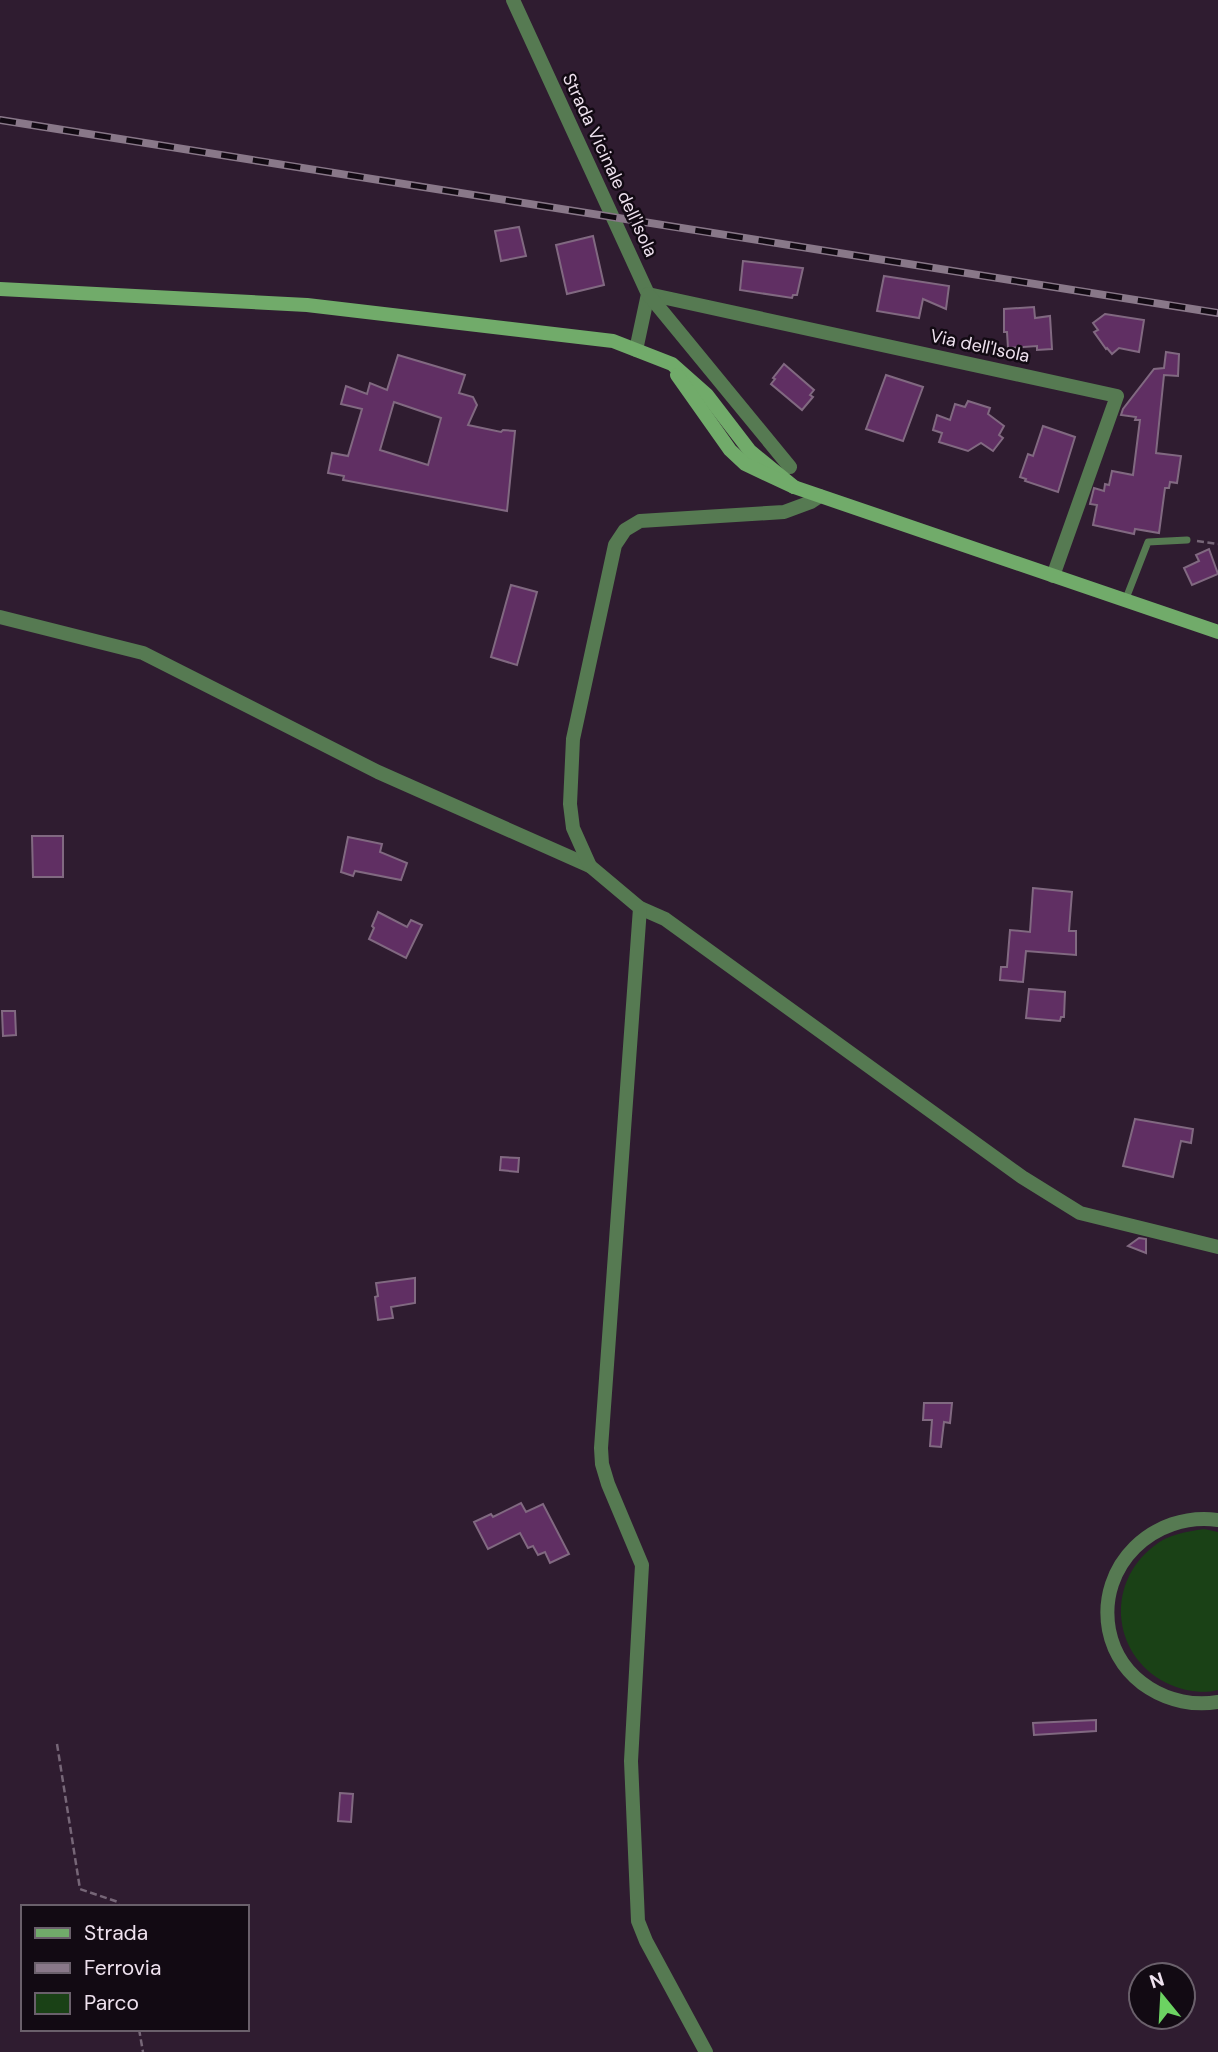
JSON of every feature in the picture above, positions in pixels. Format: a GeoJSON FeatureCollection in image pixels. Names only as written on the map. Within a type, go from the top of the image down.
{"type":"FeatureCollection","features":[{"type":"Feature","properties":{"kind":"main road"},"geometry":{"type":"LineString","coordinates":[[0,289],[307,305],[612,341],[672,364],[707,395],[750,451],[794,487],[1218,632]]}},
{"type":"Feature","properties":{"kind":"street","name":"Strada Vicinale dell'Isola"},"geometry":{"type":"LineString","coordinates":[[513,0],[648,294],[790,467]]}},
{"type":"Feature","properties":{"kind":"street"},"geometry":{"type":"LineString","coordinates":[[636,350],[648,294]]}},
{"type":"Feature","properties":{"kind":"street","name":"Via dell'Isola"},"geometry":{"type":"LineString","coordinates":[[648,294],[1117,396],[1053,576]]}},
{"type":"Feature","properties":{"kind":"street"},"geometry":{"type":"LineString","coordinates":[[590,866],[573,828],[570,804],[573,739],[615,545],[625,530],[640,521],[784,512],[820,496]]}},
{"type":"Feature","properties":{"kind":"street"},"geometry":{"type":"LineString","coordinates":[[0,617],[143,653],[378,772],[590,866],[640,908],[665,919],[1022,1177],[1080,1213],[1218,1248]]}},
{"type":"Feature","properties":{"kind":"street"},"geometry":{"type":"LineString","coordinates":[[640,908],[602,1464],[642,1565],[631,1761],[638,1920],[646,1941],[706,2052]]}},
{"type":"Feature","properties":{"kind":"street"},"geometry":{"type":"LineString","coordinates":[[1218,1520],[1205,1518],[1179,1521],[1154,1531],[1133,1547],[1118,1569],[1108,1599],[1110,1631],[1121,1661],[1143,1685],[1171,1700],[1202,1705],[1218,1711]]}},
{"type":"Feature","properties":{"kind":"street"},"geometry":{"type":"LineString","coordinates":[[1202,1705],[1218,1702]]}},
{"type":"Feature","properties":{"kind":"lane"},"geometry":{"type":"LineString","coordinates":[[1125,601],[1148,542],[1187,540]]}},
{"type":"Feature","properties":{"kind":"path"},"geometry":{"type":"LineString","coordinates":[[1187,540],[1218,544]]}},
{"type":"Feature","properties":{"kind":"path"},"geometry":{"type":"LineString","coordinates":[[57,1744],[80,1889],[118,1902],[119,1905]]}},
{"type":"Feature","properties":{"kind":"path"},"geometry":{"type":"LineString","coordinates":[[139,2031],[142,2052]]}},
{"type":"Feature","properties":{"kind":"green space"},"geometry":{"type":"Polygon","coordinates":[[[1204,1529],[1218,1532],[1218,1690],[1200,1692],[1171,1685],[1152,1673],[1137,1658],[1127,1640],[1122,1621],[1122,1601],[1127,1581],[1138,1562],[1154,1546],[1171,1536],[1204,1529]]]}},
{"type":"Feature","properties":{"kind":"building"},"geometry":{"type":"Polygon","coordinates":[[[519,227],[526,256],[501,261],[495,231],[519,227]]]}},
{"type":"Feature","properties":{"kind":"building"},"geometry":{"type":"Polygon","coordinates":[[[593,236],[604,285],[567,294],[556,245],[593,236]]]}},
{"type":"Feature","properties":{"kind":"building"},"geometry":{"type":"Polygon","coordinates":[[[743,261],[803,268],[797,295],[792,298],[740,290],[743,261]]]}},
{"type":"Feature","properties":{"kind":"building"},"geometry":{"type":"Polygon","coordinates":[[[884,276],[949,286],[946,309],[923,299],[919,318],[877,311],[884,276]]]}},
{"type":"Feature","properties":{"kind":"building"},"geometry":{"type":"Polygon","coordinates":[[[1034,307],[1035,318],[1050,316],[1052,349],[1037,350],[1037,346],[1008,348],[1007,332],[1004,332],[1004,309],[1034,307]]]}},
{"type":"Feature","properties":{"kind":"building"},"geometry":{"type":"Polygon","coordinates":[[[1105,314],[1144,320],[1139,352],[1119,348],[1112,354],[1106,349],[1094,332],[1098,330],[1093,323],[1105,314]]]}},
{"type":"Feature","properties":{"kind":"building"},"geometry":{"type":"Polygon","coordinates":[[[1166,352],[1179,354],[1178,376],[1164,375],[1156,453],[1181,456],[1177,483],[1170,482],[1169,488],[1165,488],[1159,533],[1135,529],[1134,534],[1093,525],[1097,505],[1090,504],[1094,488],[1104,491],[1105,484],[1109,485],[1112,471],[1133,475],[1140,420],[1121,415],[1123,409],[1154,369],[1164,368],[1166,352]]]}},
{"type":"Feature","properties":{"kind":"building"},"geometry":{"type":"Polygon","coordinates":[[[398,355],[465,375],[459,393],[473,397],[477,405],[468,425],[501,432],[515,431],[507,511],[343,480],[344,476],[328,473],[332,453],[348,456],[362,409],[341,404],[346,386],[367,394],[370,383],[387,390],[398,355]],[[394,402],[380,450],[428,465],[441,418],[394,402]]]}},
{"type":"Feature","properties":{"kind":"building"},"geometry":{"type":"Polygon","coordinates":[[[784,364],[814,390],[810,395],[813,397],[802,410],[771,384],[784,364]]]}},
{"type":"Feature","properties":{"kind":"building"},"geometry":{"type":"Polygon","coordinates":[[[886,375],[923,387],[903,441],[866,429],[886,375]]]}},
{"type":"Feature","properties":{"kind":"building"},"geometry":{"type":"Polygon","coordinates":[[[968,401],[990,408],[988,414],[1004,426],[999,435],[1003,438],[993,451],[981,443],[968,451],[939,442],[942,433],[933,430],[937,415],[950,420],[955,404],[965,407],[968,401]]]}},
{"type":"Feature","properties":{"kind":"building"},"geometry":{"type":"Polygon","coordinates":[[[1043,426],[1075,437],[1058,492],[1020,477],[1028,454],[1033,456],[1043,426]]]}},
{"type":"Feature","properties":{"kind":"building"},"geometry":{"type":"Polygon","coordinates":[[[1209,549],[1218,574],[1192,585],[1184,568],[1199,561],[1196,555],[1209,549]]]}},
{"type":"Feature","properties":{"kind":"building"},"geometry":{"type":"Polygon","coordinates":[[[511,585],[537,592],[517,665],[491,657],[511,585]]]}},
{"type":"Feature","properties":{"kind":"building"},"geometry":{"type":"Polygon","coordinates":[[[32,836],[63,836],[63,877],[33,877],[32,836]]]}},
{"type":"Feature","properties":{"kind":"building"},"geometry":{"type":"Polygon","coordinates":[[[348,837],[382,844],[380,852],[407,863],[401,880],[355,871],[353,876],[341,872],[348,837]]]}},
{"type":"Feature","properties":{"kind":"building"},"geometry":{"type":"Polygon","coordinates":[[[1033,888],[1072,892],[1069,931],[1076,931],[1076,955],[1026,951],[1023,982],[1000,980],[1001,967],[1007,967],[1010,930],[1030,932],[1033,888]]]}},
{"type":"Feature","properties":{"kind":"building"},"geometry":{"type":"Polygon","coordinates":[[[378,912],[407,927],[411,920],[422,925],[406,958],[369,939],[378,912]]]}},
{"type":"Feature","properties":{"kind":"building"},"geometry":{"type":"Polygon","coordinates":[[[1029,989],[1065,992],[1064,1017],[1061,1017],[1060,1021],[1026,1018],[1029,989]]]}},
{"type":"Feature","properties":{"kind":"building"},"geometry":{"type":"Polygon","coordinates":[[[2,1011],[15,1011],[16,1035],[3,1036],[2,1011]]]}},
{"type":"Feature","properties":{"kind":"building"},"geometry":{"type":"Polygon","coordinates":[[[1135,1119],[1193,1129],[1191,1143],[1181,1141],[1173,1177],[1123,1166],[1135,1119]]]}},
{"type":"Feature","properties":{"kind":"building"},"geometry":{"type":"Polygon","coordinates":[[[501,1157],[519,1158],[518,1172],[500,1170],[501,1157]]]}},
{"type":"Feature","properties":{"kind":"building"},"geometry":{"type":"Polygon","coordinates":[[[1139,1238],[1146,1239],[1146,1253],[1128,1246],[1139,1238]]]}},
{"type":"Feature","properties":{"kind":"building"},"geometry":{"type":"Polygon","coordinates":[[[415,1278],[415,1303],[391,1307],[393,1318],[378,1320],[376,1283],[415,1278]]]}},
{"type":"Feature","properties":{"kind":"building"},"geometry":{"type":"Polygon","coordinates":[[[924,1403],[952,1403],[950,1423],[944,1422],[941,1447],[930,1446],[932,1420],[923,1420],[924,1403]]]}},
{"type":"Feature","properties":{"kind":"building"},"geometry":{"type":"Polygon","coordinates":[[[521,1503],[526,1512],[543,1504],[569,1554],[550,1563],[545,1552],[538,1555],[533,1546],[528,1548],[520,1533],[488,1549],[474,1522],[491,1514],[493,1517],[521,1503]]]}},
{"type":"Feature","properties":{"kind":"building"},"geometry":{"type":"Polygon","coordinates":[[[1096,1720],[1096,1731],[1034,1735],[1033,1723],[1096,1720]]]}},
{"type":"Feature","properties":{"kind":"building"},"geometry":{"type":"Polygon","coordinates":[[[340,1793],[353,1794],[351,1822],[338,1821],[340,1793]]]}},
{"type":"Feature","properties":{"kind":"railway"},"geometry":{"type":"LineString","coordinates":[[0,120],[1218,313]]}}]}
